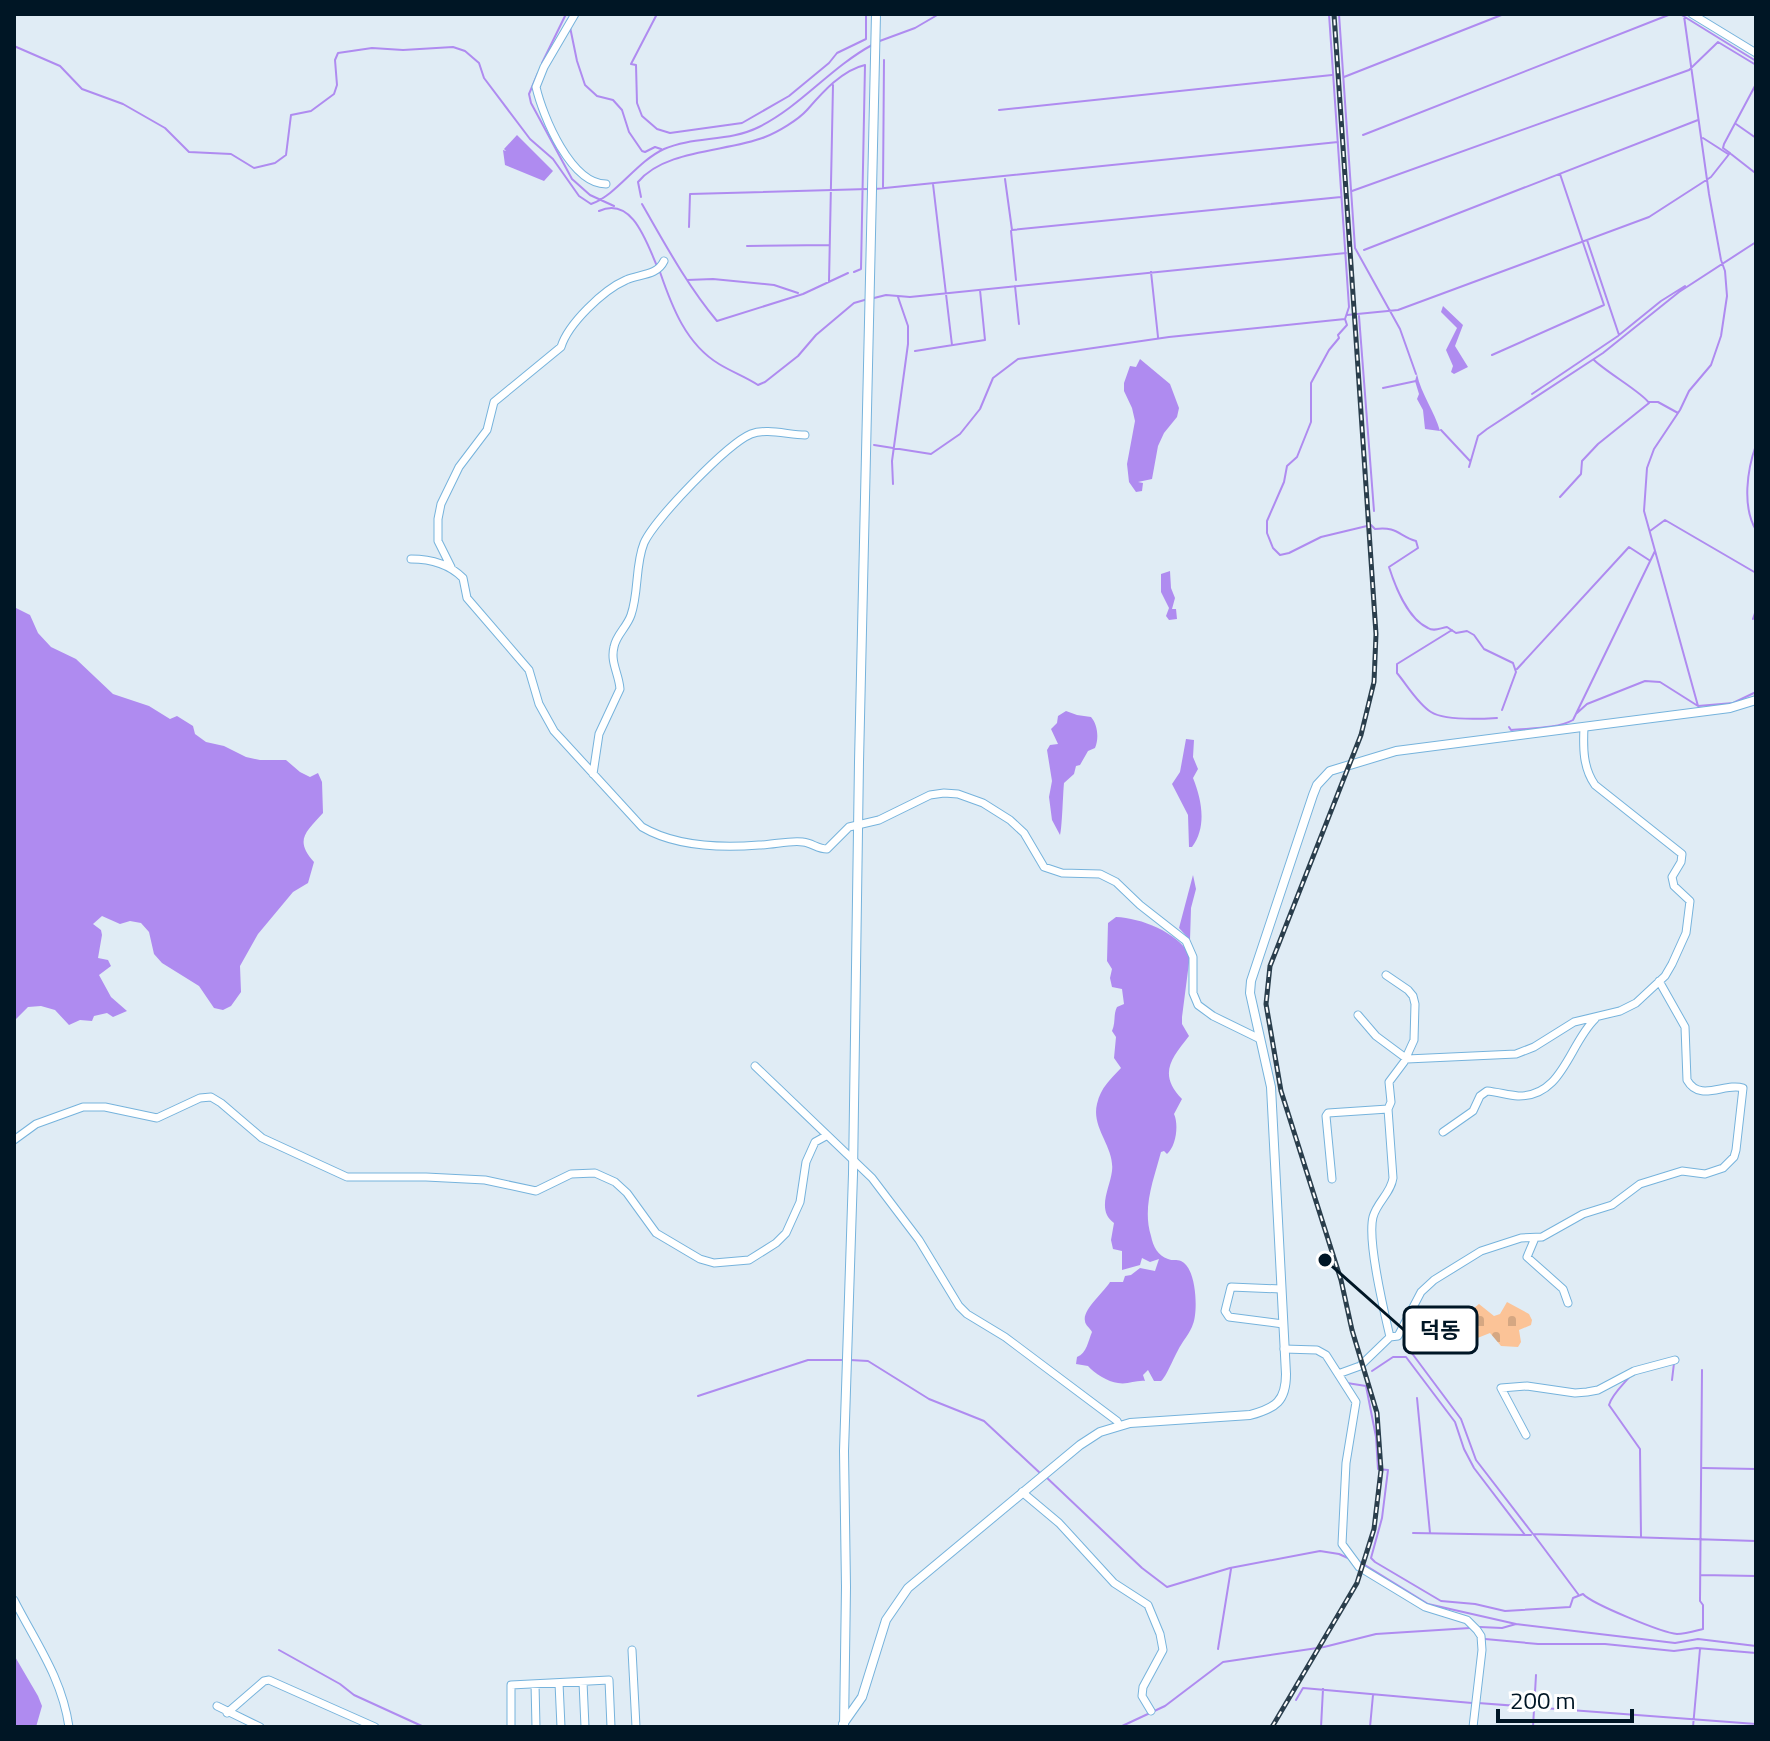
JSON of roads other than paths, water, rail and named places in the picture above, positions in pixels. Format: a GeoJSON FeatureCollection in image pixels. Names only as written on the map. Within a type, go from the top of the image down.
{"type":"FeatureCollection","features":[{"type":"Feature","properties":{"kind":"main road"},"geometry":{"type":"LineString","coordinates":[[842,1726],[846,1587],[844,1451],[854,1159],[858,824],[876,14]]}},
{"type":"Feature","properties":{"kind":"main road"},"geometry":{"type":"LineString","coordinates":[[842,1726],[862,1697],[878,1639],[899,1599],[921,1576],[1089,1438],[1119,1425],[1239,1416],[1267,1410],[1281,1399],[1286,1389],[1271,1087],[1251,1003],[1251,981],[1313,795],[1323,776],[1339,767],[1396,751],[1730,708],[1756,700]]}},
{"type":"Feature","properties":{"kind":"street"},"geometry":{"type":"LineString","coordinates":[[575,14],[536,87],[550,126],[575,169],[590,181],[606,184]]}},
{"type":"Feature","properties":{"kind":"street"},"geometry":{"type":"LineString","coordinates":[[1692,14],[1756,53]]}},
{"type":"Feature","properties":{"kind":"street"},"geometry":{"type":"LineString","coordinates":[[452,569],[438,541],[441,504],[459,467],[487,430],[494,402],[561,347],[564,338],[592,304],[624,280],[661,268],[664,261]]}},
{"type":"Feature","properties":{"kind":"street"},"geometry":{"type":"LineString","coordinates":[[593,774],[599,734],[620,689],[613,663],[613,648],[630,618],[641,554],[651,530],[709,466],[740,441],[760,432],[805,435]]}},
{"type":"Feature","properties":{"kind":"street"},"geometry":{"type":"LineString","coordinates":[[411,559],[424,559],[452,569],[463,578],[467,598],[529,670],[539,704],[554,731],[642,827],[682,842],[757,846],[804,842],[821,850],[827,849],[842,832],[858,824],[879,820],[921,798],[937,793],[958,794],[983,803],[1010,820],[1024,833],[1044,867],[1062,873],[1109,877],[1173,929],[1191,949],[1193,993],[1198,1005],[1213,1016],[1258,1038]]}},
{"type":"Feature","properties":{"kind":"street"},"geometry":{"type":"LineString","coordinates":[[1358,1015],[1376,1036],[1406,1058],[1516,1054],[1534,1047],[1574,1022],[1628,1009],[1659,981],[1672,964],[1686,933],[1690,901],[1674,886],[1672,877],[1682,854],[1595,785],[1587,774],[1584,727]]}},
{"type":"Feature","properties":{"kind":"street"},"geometry":{"type":"LineString","coordinates":[[1386,975],[1413,996],[1414,1040],[1389,1082],[1393,1178],[1372,1219],[1377,1271],[1390,1337]]}},
{"type":"Feature","properties":{"kind":"street"},"geometry":{"type":"LineString","coordinates":[[1338,1374],[1360,1366],[1390,1337],[1400,1333],[1416,1298],[1434,1280],[1481,1251],[1521,1238],[1542,1237],[1583,1214],[1612,1205],[1640,1184],[1682,1171],[1714,1173],[1734,1157],[1742,1115],[1743,1088],[1732,1086],[1702,1091],[1689,1085],[1685,1027],[1659,981]]}},
{"type":"Feature","properties":{"kind":"street"},"geometry":{"type":"LineString","coordinates":[[1443,1132],[1473,1111],[1480,1096],[1487,1091],[1514,1096],[1540,1091],[1566,1067],[1583,1030],[1598,1015]]}},
{"type":"Feature","properties":{"kind":"street"},"geometry":{"type":"LineString","coordinates":[[755,1066],[872,1178],[919,1240],[967,1314],[1005,1337],[1119,1425]]}},
{"type":"Feature","properties":{"kind":"street"},"geometry":{"type":"LineString","coordinates":[[14,1140],[36,1124],[83,1107],[105,1107],[157,1118],[200,1098],[211,1097],[262,1138],[347,1177],[475,1180],[536,1191],[571,1174],[595,1173],[615,1182],[627,1193],[656,1233],[700,1259],[714,1263],[749,1260],[786,1233],[800,1202],[806,1162],[815,1142],[826,1136]]}},
{"type":"Feature","properties":{"kind":"street"},"geometry":{"type":"LineString","coordinates":[[1332,1179],[1328,1113],[1388,1109]]}},
{"type":"Feature","properties":{"kind":"street"},"geometry":{"type":"LineString","coordinates":[[1535,1238],[1527,1257],[1563,1289],[1568,1303]]}},
{"type":"Feature","properties":{"kind":"street"},"geometry":{"type":"LineString","coordinates":[[1281,1289],[1231,1287],[1225,1311],[1229,1317],[1283,1324]]}},
{"type":"Feature","properties":{"kind":"street"},"geometry":{"type":"LineString","coordinates":[[1284,1349],[1317,1350],[1326,1355],[1356,1402],[1346,1463],[1342,1544],[1359,1567],[1425,1607],[1460,1617],[1481,1636],[1473,1727]]}},
{"type":"Feature","properties":{"kind":"street"},"geometry":{"type":"LineString","coordinates":[[1526,1435],[1501,1388],[1527,1386],[1587,1392],[1598,1390],[1634,1371],[1675,1360]]}},
{"type":"Feature","properties":{"kind":"street"},"geometry":{"type":"LineString","coordinates":[[1022,1492],[1059,1523],[1114,1583],[1148,1605],[1163,1650],[1143,1687],[1142,1696],[1151,1711]]}},
{"type":"Feature","properties":{"kind":"street"},"geometry":{"type":"LineString","coordinates":[[14,1600],[53,1669],[61,1688],[69,1727]]}},
{"type":"Feature","properties":{"kind":"street"},"geometry":{"type":"LineString","coordinates":[[632,1650],[636,1727]]}},
{"type":"Feature","properties":{"kind":"street"},"geometry":{"type":"LineString","coordinates":[[227,1713],[269,1680],[375,1727]]}},
{"type":"Feature","properties":{"kind":"street"},"geometry":{"type":"LineString","coordinates":[[511,1727],[511,1685],[609,1680],[611,1727]]}},
{"type":"Feature","properties":{"kind":"street"},"geometry":{"type":"LineString","coordinates":[[583,1682],[585,1727]]}},
{"type":"Feature","properties":{"kind":"street"},"geometry":{"type":"LineString","coordinates":[[559,1683],[561,1727]]}},
{"type":"Feature","properties":{"kind":"street"},"geometry":{"type":"LineString","coordinates":[[535,1684],[536,1727]]}},
{"type":"Feature","properties":{"kind":"street"},"geometry":{"type":"LineString","coordinates":[[217,1706],[260,1727]]}},
{"type":"Feature","properties":{"kind":"waterway"},"geometry":{"type":"LineString","coordinates":[[542,63],[566,14]]}},
{"type":"Feature","properties":{"kind":"waterway"},"geometry":{"type":"LineString","coordinates":[[657,14],[631,64],[636,65],[637,103],[642,116],[657,129],[670,133],[742,123],[789,96],[837,53],[866,39],[866,14]]}},
{"type":"Feature","properties":{"kind":"waterway"},"geometry":{"type":"LineString","coordinates":[[877,42],[915,28],[939,14]]}},
{"type":"Feature","properties":{"kind":"waterway"},"geometry":{"type":"LineString","coordinates":[[874,445],[931,454],[960,434],[980,409],[993,378],[1018,359],[1169,337],[1345,319],[1349,307],[1329,14]]}},
{"type":"Feature","properties":{"kind":"waterway"},"geometry":{"type":"LineString","coordinates":[[1339,14],[1355,248],[1400,329],[1416,374]]}},
{"type":"Feature","properties":{"kind":"waterway"},"geometry":{"type":"LineString","coordinates":[[1340,15],[1347,14]]}},
{"type":"Feature","properties":{"kind":"waterway"},"geometry":{"type":"LineString","coordinates":[[1344,77],[1504,14]]}},
{"type":"Feature","properties":{"kind":"waterway"},"geometry":{"type":"LineString","coordinates":[[1363,135],[1671,14]]}},
{"type":"Feature","properties":{"kind":"waterway"},"geometry":{"type":"LineString","coordinates":[[1680,14],[1756,61]]}},
{"type":"Feature","properties":{"kind":"waterway"},"geometry":{"type":"LineString","coordinates":[[1684,16],[1727,296],[1721,336],[1711,365],[1689,391],[1654,449],[1647,468],[1644,511],[1698,706]]}},
{"type":"Feature","properties":{"kind":"waterway"},"geometry":{"type":"LineString","coordinates":[[570,27],[585,85],[597,96],[613,100],[622,110],[629,132],[642,151],[655,147],[661,149]]}},
{"type":"Feature","properties":{"kind":"waterway"},"geometry":{"type":"LineString","coordinates":[[1352,191],[1689,70],[1718,42],[1756,65]]}},
{"type":"Feature","properties":{"kind":"waterway"},"geometry":{"type":"LineString","coordinates":[[14,46],[60,66],[82,89],[123,104],[165,128],[189,152],[231,154],[254,168],[275,163],[286,155],[291,115],[311,111],[334,94],[338,53],[372,48],[453,47],[465,51],[479,63],[484,78],[530,139],[553,159],[579,196],[591,204],[664,149],[687,142],[736,135],[759,127],[788,109],[872,45]]}},
{"type":"Feature","properties":{"kind":"waterway"},"geometry":{"type":"LineString","coordinates":[[883,187],[884,60]]}},
{"type":"Feature","properties":{"kind":"waterway"},"geometry":{"type":"LineString","coordinates":[[641,197],[638,182],[650,171],[680,157],[750,142],[776,132],[803,114],[840,77],[865,65],[861,269],[854,272]]}},
{"type":"Feature","properties":{"kind":"waterway"},"geometry":{"type":"LineString","coordinates":[[538,73],[529,94],[531,103],[572,179],[590,195],[614,206]]}},
{"type":"Feature","properties":{"kind":"waterway"},"geometry":{"type":"LineString","coordinates":[[999,110],[1332,75]]}},
{"type":"Feature","properties":{"kind":"waterway"},"geometry":{"type":"LineString","coordinates":[[1347,315],[1398,310],[1649,217],[1711,177],[1730,153],[1723,148],[1724,144],[1756,84]]}},
{"type":"Feature","properties":{"kind":"waterway"},"geometry":{"type":"LineString","coordinates":[[829,282],[833,85]]}},
{"type":"Feature","properties":{"kind":"waterway"},"geometry":{"type":"LineString","coordinates":[[1364,250],[1698,120]]}},
{"type":"Feature","properties":{"kind":"waterway"},"geometry":{"type":"LineString","coordinates":[[1736,124],[1756,138]]}},
{"type":"Feature","properties":{"kind":"waterway"},"geometry":{"type":"LineString","coordinates":[[1703,138],[1728,154]]}},
{"type":"Feature","properties":{"kind":"waterway"},"geometry":{"type":"LineString","coordinates":[[875,189],[1338,142]]}},
{"type":"Feature","properties":{"kind":"waterway"},"geometry":{"type":"LineString","coordinates":[[1731,154],[1754,172]]}},
{"type":"Feature","properties":{"kind":"waterway"},"geometry":{"type":"LineString","coordinates":[[1492,355],[1604,305],[1560,174]]}},
{"type":"Feature","properties":{"kind":"waterway"},"geometry":{"type":"LineString","coordinates":[[1005,179],[1012,230],[1341,197]]}},
{"type":"Feature","properties":{"kind":"waterway"},"geometry":{"type":"LineString","coordinates":[[933,184],[952,345]]}},
{"type":"Feature","properties":{"kind":"waterway"},"geometry":{"type":"LineString","coordinates":[[689,227],[690,194],[868,189]]}},
{"type":"Feature","properties":{"kind":"waterway"},"geometry":{"type":"LineString","coordinates":[[642,204],[686,279],[717,321],[803,294],[848,273]]}},
{"type":"Feature","properties":{"kind":"waterway"},"geometry":{"type":"LineString","coordinates":[[599,211],[611,208],[629,215],[643,234],[657,266]]}},
{"type":"Feature","properties":{"kind":"waterway"},"geometry":{"type":"LineString","coordinates":[[1011,231],[1016,280]]}},
{"type":"Feature","properties":{"kind":"waterway"},"geometry":{"type":"LineString","coordinates":[[1587,240],[1619,335],[1685,286]]}},
{"type":"Feature","properties":{"kind":"waterway"},"geometry":{"type":"LineString","coordinates":[[1469,467],[1478,436],[1603,353],[1679,292],[1756,242]]}},
{"type":"Feature","properties":{"kind":"waterway"},"geometry":{"type":"LineString","coordinates":[[747,246],[829,245]]}},
{"type":"Feature","properties":{"kind":"waterway"},"geometry":{"type":"LineString","coordinates":[[874,298],[886,295],[910,297],[1346,253]]}},
{"type":"Feature","properties":{"kind":"waterway"},"geometry":{"type":"LineString","coordinates":[[660,272],[675,311],[698,346],[719,364],[758,385],[798,356],[816,335],[854,303],[868,299]]}},
{"type":"Feature","properties":{"kind":"waterway"},"geometry":{"type":"LineString","coordinates":[[1151,272],[1158,337]]}},
{"type":"Feature","properties":{"kind":"waterway"},"geometry":{"type":"LineString","coordinates":[[687,280],[713,279],[774,285],[798,293]]}},
{"type":"Feature","properties":{"kind":"waterway"},"geometry":{"type":"LineString","coordinates":[[1015,286],[1019,324]]}},
{"type":"Feature","properties":{"kind":"waterway"},"geometry":{"type":"LineString","coordinates":[[915,351],[985,340],[980,290]]}},
{"type":"Feature","properties":{"kind":"waterway"},"geometry":{"type":"LineString","coordinates":[[893,484],[892,461],[908,344],[908,326],[898,297]]}},
{"type":"Feature","properties":{"kind":"waterway"},"geometry":{"type":"LineString","coordinates":[[1359,316],[1374,511]]}},
{"type":"Feature","properties":{"kind":"waterway"},"geometry":{"type":"LineString","coordinates":[[1345,319],[1347,325],[1311,383],[1311,422],[1297,457],[1287,466],[1284,482],[1267,521],[1267,533],[1273,548],[1280,555],[1289,553],[1321,537],[1371,525],[1375,529],[1393,530],[1416,541],[1418,548],[1389,567],[1403,601],[1414,617],[1428,628],[1447,627],[1456,633],[1467,631],[1484,649],[1513,663],[1516,672],[1502,710]]}},
{"type":"Feature","properties":{"kind":"waterway"},"geometry":{"type":"LineString","coordinates":[[1532,394],[1618,336]]}},
{"type":"Feature","properties":{"kind":"waterway"},"geometry":{"type":"LineString","coordinates":[[1560,497],[1581,474],[1582,461],[1598,444],[1649,403],[1594,360]]}},
{"type":"Feature","properties":{"kind":"waterway"},"geometry":{"type":"LineString","coordinates":[[1383,388],[1416,381]]}},
{"type":"Feature","properties":{"kind":"waterway"},"geometry":{"type":"LineString","coordinates":[[1649,402],[1658,402],[1678,413]]}},
{"type":"Feature","properties":{"kind":"waterway"},"geometry":{"type":"LineString","coordinates":[[1441,430],[1470,461]]}},
{"type":"Feature","properties":{"kind":"waterway"},"geometry":{"type":"LineString","coordinates":[[1756,445],[1747,488],[1749,511],[1756,530]]}},
{"type":"Feature","properties":{"kind":"waterway"},"geometry":{"type":"LineString","coordinates":[[1650,531],[1665,520],[1756,573]]}},
{"type":"Feature","properties":{"kind":"waterway"},"geometry":{"type":"LineString","coordinates":[[1517,669],[1629,547],[1649,560]]}},
{"type":"Feature","properties":{"kind":"waterway"},"geometry":{"type":"LineString","coordinates":[[1509,727],[1511,730],[1543,728],[1573,720],[1655,551]]}},
{"type":"Feature","properties":{"kind":"waterway"},"geometry":{"type":"LineString","coordinates":[[1753,619],[1756,610]]}},
{"type":"Feature","properties":{"kind":"waterway"},"geometry":{"type":"LineString","coordinates":[[1452,630],[1397,664],[1397,673],[1422,704],[1437,715],[1463,719],[1497,718]]}},
{"type":"Feature","properties":{"kind":"waterway"},"geometry":{"type":"LineString","coordinates":[[1577,713],[1587,704],[1645,681],[1660,682],[1698,706],[1733,703],[1756,692]]}},
{"type":"Feature","properties":{"kind":"waterway"},"geometry":{"type":"LineString","coordinates":[[1411,1352],[1461,1419],[1476,1460],[1533,1534],[1756,1541]]}},
{"type":"Feature","properties":{"kind":"waterway"},"geometry":{"type":"LineString","coordinates":[[1372,1371],[1393,1357],[1406,1357],[1455,1422],[1474,1468],[1525,1535]]}},
{"type":"Feature","properties":{"kind":"waterway"},"geometry":{"type":"LineString","coordinates":[[698,1396],[808,1360],[844,1360]]}},
{"type":"Feature","properties":{"kind":"waterway"},"geometry":{"type":"LineString","coordinates":[[850,1360],[868,1361],[929,1399],[984,1421],[1040,1473]]}},
{"type":"Feature","properties":{"kind":"waterway"},"geometry":{"type":"LineString","coordinates":[[1672,1380],[1674,1363]]}},
{"type":"Feature","properties":{"kind":"waterway"},"geometry":{"type":"LineString","coordinates":[[1347,1383],[1366,1386],[1376,1437],[1378,1469],[1388,1470],[1382,1518],[1371,1558],[1375,1562],[1441,1601],[1505,1611],[1570,1607],[1573,1598],[1583,1594],[1628,1617],[1677,1634],[1703,1629],[1703,1605],[1700,1601],[1702,1370]]}},
{"type":"Feature","properties":{"kind":"waterway"},"geometry":{"type":"LineString","coordinates":[[1631,1375],[1609,1405],[1640,1449],[1641,1537]]}},
{"type":"Feature","properties":{"kind":"waterway"},"geometry":{"type":"LineString","coordinates":[[1417,1398],[1430,1533]]}},
{"type":"Feature","properties":{"kind":"waterway"},"geometry":{"type":"LineString","coordinates":[[1703,1468],[1756,1469]]}},
{"type":"Feature","properties":{"kind":"waterway"},"geometry":{"type":"LineString","coordinates":[[1045,1476],[1142,1568],[1167,1587],[1230,1568],[1320,1551],[1350,1559]]}},
{"type":"Feature","properties":{"kind":"waterway"},"geometry":{"type":"LineString","coordinates":[[1413,1533],[1531,1535]]}},
{"type":"Feature","properties":{"kind":"waterway"},"geometry":{"type":"LineString","coordinates":[[1534,1535],[1578,1594]]}},
{"type":"Feature","properties":{"kind":"waterway"},"geometry":{"type":"LineString","coordinates":[[1360,1562],[1428,1604],[1516,1624]]}},
{"type":"Feature","properties":{"kind":"waterway"},"geometry":{"type":"LineString","coordinates":[[1218,1649],[1231,1569]]}},
{"type":"Feature","properties":{"kind":"waterway"},"geometry":{"type":"LineString","coordinates":[[1701,1575],[1756,1576]]}},
{"type":"Feature","properties":{"kind":"waterway"},"geometry":{"type":"LineString","coordinates":[[1480,1627],[1502,1628],[1516,1624],[1675,1643],[1698,1639],[1756,1646]]}},
{"type":"Feature","properties":{"kind":"waterway"},"geometry":{"type":"LineString","coordinates":[[1120,1727],[1165,1706],[1223,1662],[1324,1647],[1376,1634],[1470,1628]]}},
{"type":"Feature","properties":{"kind":"waterway"},"geometry":{"type":"LineString","coordinates":[[1485,1639],[1756,1653]]}},
{"type":"Feature","properties":{"kind":"waterway"},"geometry":{"type":"LineString","coordinates":[[1693,1727],[1700,1649]]}},
{"type":"Feature","properties":{"kind":"waterway"},"geometry":{"type":"LineString","coordinates":[[279,1650],[354,1695],[424,1727]]}},
{"type":"Feature","properties":{"kind":"waterway"},"geometry":{"type":"LineString","coordinates":[[1533,1727],[1536,1675]]}},
{"type":"Feature","properties":{"kind":"waterway"},"geometry":{"type":"LineString","coordinates":[[1296,1700],[1303,1688],[1472,1703]]}},
{"type":"Feature","properties":{"kind":"waterway"},"geometry":{"type":"LineString","coordinates":[[1321,1727],[1323,1689]]}},
{"type":"Feature","properties":{"kind":"waterway"},"geometry":{"type":"LineString","coordinates":[[1370,1727],[1373,1695]]}},
{"type":"Feature","properties":{"kind":"waterway"},"geometry":{"type":"LineString","coordinates":[[1478,1703],[1756,1724]]}},
{"type":"Feature","properties":{"kind":"railway"},"geometry":{"type":"LineString","coordinates":[[1272,1727],[1357,1583],[1374,1529],[1381,1470],[1377,1413],[1352,1330],[1341,1280],[1281,1091],[1266,1004],[1270,966],[1361,735],[1374,682],[1376,634],[1334,14]]}},
{"type":"Feature","properties":{"kind":"place","name":"덕동"},"geometry":{"type":"Point","coordinates":[1325,1260]}}]}
